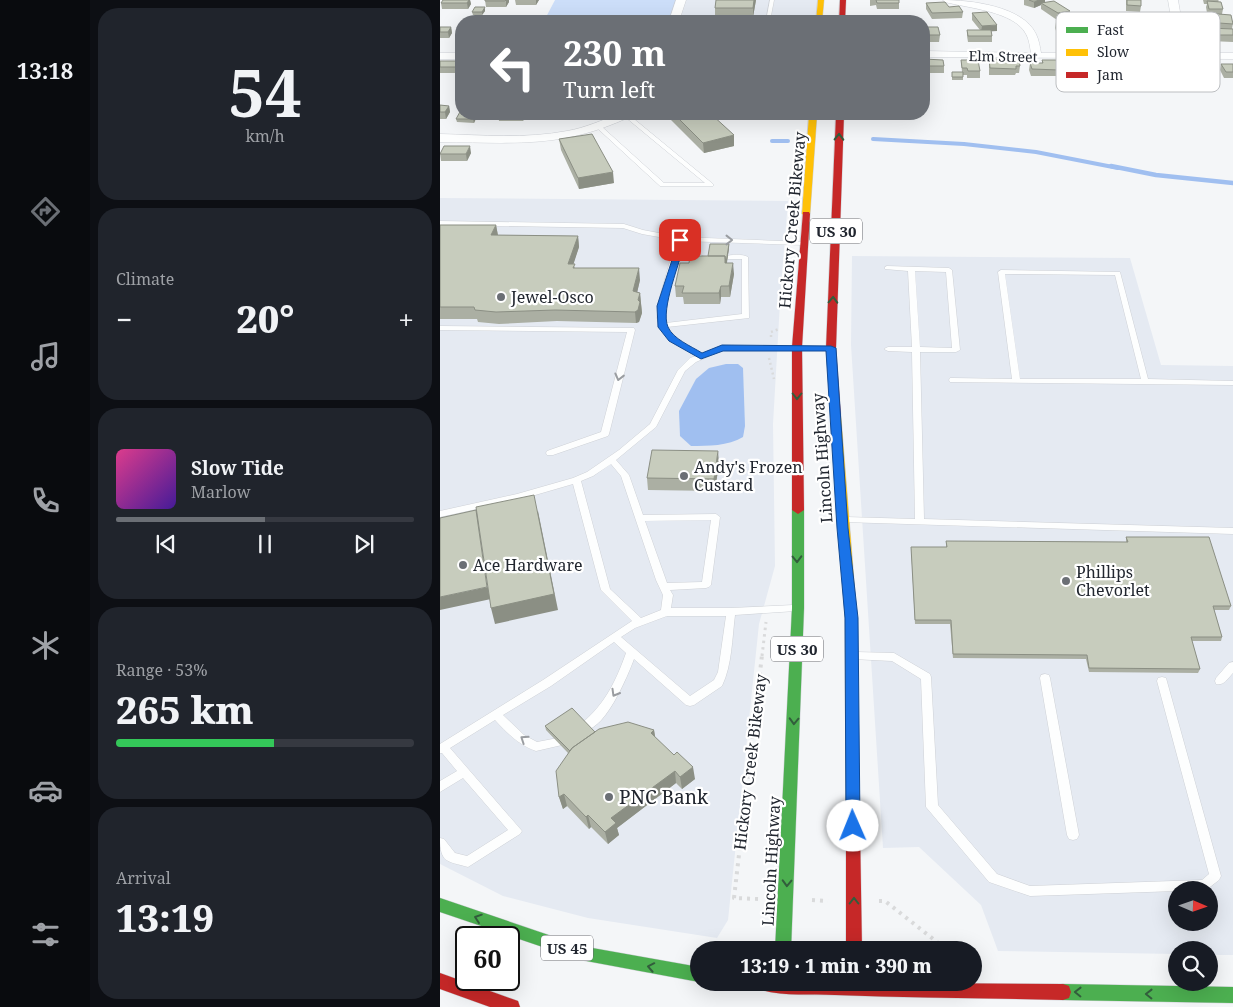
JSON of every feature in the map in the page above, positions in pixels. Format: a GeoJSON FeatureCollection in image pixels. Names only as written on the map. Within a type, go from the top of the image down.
{"type":"FeatureCollection","features":[{"type":"Feature","properties":{"kind":"main road"},"geometry":{"type":"LineString","coordinates":[[819,15],[821,0]]}},
{"type":"Feature","properties":{"kind":"main road"},"geometry":{"type":"LineString","coordinates":[[842,15],[843,0]]}},
{"type":"Feature","properties":{"kind":"main road","name":"Lincoln Highway"},"geometry":{"type":"LineString","coordinates":[[784,941],[798,608],[797,348],[813,120]]}},
{"type":"Feature","properties":{"kind":"main road","name":"Lincoln Highway"},"geometry":{"type":"LineString","coordinates":[[840,120],[831,348],[842,520],[852,618],[850,656],[854,941]]}},
{"type":"Feature","properties":{"kind":"main road","name":"US 45"},"geometry":{"type":"LineString","coordinates":[[440,905],[582,953],[690,973]]}},
{"type":"Feature","properties":{"kind":"main road"},"geometry":{"type":"LineString","coordinates":[[440,981],[512,1007]]}},
{"type":"Feature","properties":{"kind":"main road"},"geometry":{"type":"LineString","coordinates":[[780,991],[780,1000]]}},
{"type":"Feature","properties":{"kind":"main road"},"geometry":{"type":"LineString","coordinates":[[980,991],[1233,995]]}},
{"type":"Feature","properties":{"kind":"street"},"geometry":{"type":"LineString","coordinates":[[676,15],[681,0]]}},
{"type":"Feature","properties":{"kind":"street"},"geometry":{"type":"LineString","coordinates":[[948,0],[991,9],[1018,19],[1031,33],[1037,56]]}},
{"type":"Feature","properties":{"kind":"street","name":"Elm Street"},"geometry":{"type":"LineString","coordinates":[[930,54],[1056,56]]}},
{"type":"Feature","properties":{"kind":"street"},"geometry":{"type":"LineString","coordinates":[[440,56],[455,56]]}},
{"type":"Feature","properties":{"kind":"street","name":"Elm Street"},"geometry":{"type":"LineString","coordinates":[[1220,56],[1233,56]]}},
{"type":"Feature","properties":{"kind":"street"},"geometry":{"type":"LineString","coordinates":[[440,138],[534,137],[568,134],[612,120]]}},
{"type":"Feature","properties":{"kind":"lane"},"geometry":{"type":"LineString","coordinates":[[769,15],[772,0]]}},
{"type":"Feature","properties":{"kind":"lane"},"geometry":{"type":"LineString","coordinates":[[598,126],[662,185],[711,185],[634,120]]}},
{"type":"Feature","properties":{"kind":"lane"},"geometry":{"type":"LineString","coordinates":[[440,223],[624,226],[680,240],[803,243]]}},
{"type":"Feature","properties":{"kind":"lane"},"geometry":{"type":"LineString","coordinates":[[680,240],[677,257],[662,306],[663,325],[673,339],[701,356]]}},
{"type":"Feature","properties":{"kind":"lane"},"geometry":{"type":"LineString","coordinates":[[677,257],[709,257]]}},
{"type":"Feature","properties":{"kind":"lane"},"geometry":{"type":"LineString","coordinates":[[663,325],[746,316],[745,257],[728,257]]}},
{"type":"Feature","properties":{"kind":"lane"},"geometry":{"type":"LineString","coordinates":[[887,268],[949,270],[956,350],[888,349]]}},
{"type":"Feature","properties":{"kind":"lane"},"geometry":{"type":"LineString","coordinates":[[911,269],[916,349],[920,522]]}},
{"type":"Feature","properties":{"kind":"lane"},"geometry":{"type":"LineString","coordinates":[[1016,381],[1001,272],[1118,273],[1146,382]]}},
{"type":"Feature","properties":{"kind":"lane"},"geometry":{"type":"LineString","coordinates":[[440,328],[631,330],[605,434],[550,453]]}},
{"type":"Feature","properties":{"kind":"lane"},"geometry":{"type":"LineString","coordinates":[[440,514],[518,498],[576,480],[611,460],[653,424],[682,370],[693,360],[701,356],[722,348],[831,348]]}},
{"type":"Feature","properties":{"kind":"lane"},"geometry":{"type":"LineString","coordinates":[[952,380],[1233,383]]}},
{"type":"Feature","properties":{"kind":"lane"},"geometry":{"type":"LineString","coordinates":[[611,460],[625,476],[668,595],[666,612]]}},
{"type":"Feature","properties":{"kind":"lane"},"geometry":{"type":"LineString","coordinates":[[576,480],[606,590],[639,622]]}},
{"type":"Feature","properties":{"kind":"lane"},"geometry":{"type":"LineString","coordinates":[[639,518],[716,517],[706,585],[664,587]]}},
{"type":"Feature","properties":{"kind":"lane"},"geometry":{"type":"LineString","coordinates":[[842,520],[1233,531]]}},
{"type":"Feature","properties":{"kind":"lane"},"geometry":{"type":"LineString","coordinates":[[440,844],[451,857],[468,862],[516,831],[442,748],[547,683],[639,622],[666,612],[731,612],[798,608]]}},
{"type":"Feature","properties":{"kind":"lane"},"geometry":{"type":"LineString","coordinates":[[614,637],[690,702],[718,683],[723,672],[731,612]]}},
{"type":"Feature","properties":{"kind":"lane"},"geometry":{"type":"LineString","coordinates":[[586,726],[597,718],[608,703],[621,681],[631,652]]}},
{"type":"Feature","properties":{"kind":"lane"},"geometry":{"type":"LineString","coordinates":[[850,656],[894,657],[926,677],[932,807],[993,878],[1030,891],[1206,885],[1215,876],[1162,680]]}},
{"type":"Feature","properties":{"kind":"lane"},"geometry":{"type":"LineString","coordinates":[[1220,682],[1233,666]]}},
{"type":"Feature","properties":{"kind":"lane"},"geometry":{"type":"LineString","coordinates":[[1044,678],[1073,834]]}},
{"type":"Feature","properties":{"kind":"lane"},"geometry":{"type":"LineString","coordinates":[[496,715],[520,738],[536,747],[558,742]]}},
{"type":"Feature","properties":{"kind":"lane"},"geometry":{"type":"LineString","coordinates":[[440,787],[464,772]]}},
{"type":"Feature","properties":{"kind":"path","name":"Hickory Creek Bikeway"},"geometry":{"type":"LineString","coordinates":[[770,347],[771,332],[782,327]]}},
{"type":"Feature","properties":{"kind":"path"},"geometry":{"type":"LineString","coordinates":[[770,347],[769,362],[775,380]]}},
{"type":"Feature","properties":{"kind":"path","name":"Hickory Creek Bikeway"},"geometry":{"type":"LineString","coordinates":[[760,899],[734,898],[767,610]]}},
{"type":"Feature","properties":{"kind":"path"},"geometry":{"type":"LineString","coordinates":[[786,899],[854,902],[885,901],[936,941]]}},
{"type":"Feature","properties":{"kind":"shaded area"},"geometry":{"type":"Polygon","coordinates":[[[555,0],[677,0],[673,15],[547,15],[555,0]]]}},
{"type":"Feature","properties":{"kind":"shaded area"},"geometry":{"type":"Polygon","coordinates":[[[684,0],[818,0],[817,15],[680,15],[684,0]]]}},
{"type":"Feature","properties":{"kind":"shaded area"},"geometry":{"type":"Polygon","coordinates":[[[440,198],[788,201],[773,424],[775,566],[759,624],[728,920],[717,938],[588,918],[503,896],[440,864],[440,198]]]}},
{"type":"Feature","properties":{"kind":"shaded area"},"geometry":{"type":"Polygon","coordinates":[[[852,256],[1130,258],[1161,365],[1233,366],[1233,955],[1218,955],[1218,941],[1168,941],[1168,954],[998,951],[981,905],[919,847],[883,848],[851,345],[852,256]]]}},
{"type":"Feature","properties":{"kind":"water"},"geometry":{"type":"Polygon","coordinates":[[[726,364],[738,364],[743,368],[745,426],[743,437],[724,444],[691,446],[680,436],[679,411],[696,379],[709,368],[726,364]]]}},
{"type":"Feature","properties":{"kind":"building"},"geometry":{"type":"Polygon","coordinates":[[[443,0],[469,0],[467,3],[441,3],[443,0]]]}},
{"type":"Feature","properties":{"kind":"building"},"geometry":{"type":"Polygon","coordinates":[[[485,0],[506,0],[485,1],[485,0]]]}},
{"type":"Feature","properties":{"kind":"building"},"geometry":{"type":"Polygon","coordinates":[[[716,0],[754,0],[753,8],[715,8],[716,0]]]}},
{"type":"Feature","properties":{"kind":"building"},"geometry":{"type":"Polygon","coordinates":[[[876,0],[899,0],[899,3],[877,3],[876,0]]]}},
{"type":"Feature","properties":{"kind":"building"},"geometry":{"type":"Polygon","coordinates":[[[1127,0],[1141,0],[1141,6],[1127,5],[1127,0]]]}},
{"type":"Feature","properties":{"kind":"building"},"geometry":{"type":"Polygon","coordinates":[[[1054,1],[1070,11],[1056,12],[1041,3],[1054,1]]]}},
{"type":"Feature","properties":{"kind":"building"},"geometry":{"type":"Polygon","coordinates":[[[1207,1],[1221,2],[1223,9],[1209,9],[1207,1]]]}},
{"type":"Feature","properties":{"kind":"building"},"geometry":{"type":"Polygon","coordinates":[[[945,2],[949,7],[959,6],[963,12],[932,13],[926,3],[945,2]]]}},
{"type":"Feature","properties":{"kind":"building"},"geometry":{"type":"Polygon","coordinates":[[[475,7],[485,7],[482,12],[472,12],[475,7]]]}},
{"type":"Feature","properties":{"kind":"building"},"geometry":{"type":"Polygon","coordinates":[[[987,12],[997,25],[982,26],[972,13],[987,12]]]}},
{"type":"Feature","properties":{"kind":"building"},"geometry":{"type":"Polygon","coordinates":[[[1220,14],[1231,15],[1233,24],[1220,23],[1220,14]]]}},
{"type":"Feature","properties":{"kind":"building"},"geometry":{"type":"Polygon","coordinates":[[[440,27],[451,27],[448,32],[440,32],[440,27]]]}},
{"type":"Feature","properties":{"kind":"building"},"geometry":{"type":"Polygon","coordinates":[[[930,27],[938,27],[940,35],[930,35],[930,27]]]}},
{"type":"Feature","properties":{"kind":"building"},"geometry":{"type":"Polygon","coordinates":[[[1220,28],[1233,29],[1233,35],[1220,35],[1220,28]]]}},
{"type":"Feature","properties":{"kind":"building"},"geometry":{"type":"Polygon","coordinates":[[[967,30],[991,30],[992,36],[968,36],[967,30]]]}},
{"type":"Feature","properties":{"kind":"building"},"geometry":{"type":"Polygon","coordinates":[[[930,59],[943,60],[944,66],[930,66],[930,59]]]}},
{"type":"Feature","properties":{"kind":"building"},"geometry":{"type":"Polygon","coordinates":[[[989,59],[1019,60],[1020,66],[1016,66],[1016,69],[990,68],[989,59]]]}},
{"type":"Feature","properties":{"kind":"building"},"geometry":{"type":"Polygon","coordinates":[[[961,60],[978,60],[980,71],[968,71],[967,68],[962,68],[961,60]]]}},
{"type":"Feature","properties":{"kind":"building"},"geometry":{"type":"Polygon","coordinates":[[[1042,60],[1056,60],[1056,70],[1032,69],[1030,63],[1043,63],[1042,60]]]}},
{"type":"Feature","properties":{"kind":"building"},"geometry":{"type":"Polygon","coordinates":[[[440,61],[455,61],[455,67],[440,67],[440,61]]]}},
{"type":"Feature","properties":{"kind":"building"},"geometry":{"type":"Polygon","coordinates":[[[1221,64],[1233,64],[1233,72],[1226,72],[1221,64]]]}},
{"type":"Feature","properties":{"kind":"building"},"geometry":{"type":"Polygon","coordinates":[[[952,72],[963,72],[963,77],[952,77],[952,72]]]}},
{"type":"Feature","properties":{"kind":"building"},"geometry":{"type":"Polygon","coordinates":[[[440,105],[449,106],[445,112],[440,112],[440,105]]]}},
{"type":"Feature","properties":{"kind":"building"},"geometry":{"type":"Polygon","coordinates":[[[680,120],[718,120],[734,135],[703,143],[680,120]]]}},
{"type":"Feature","properties":{"kind":"building"},"geometry":{"type":"Polygon","coordinates":[[[592,134],[613,172],[578,178],[559,139],[592,134]]]}},
{"type":"Feature","properties":{"kind":"building"},"geometry":{"type":"Polygon","coordinates":[[[444,146],[470,146],[466,154],[440,154],[444,146]]]}},
{"type":"Feature","properties":{"kind":"building","name":"Jewel-Osco"},"geometry":{"type":"Polygon","coordinates":[[[440,225],[496,225],[491,235],[578,236],[568,264],[575,264],[573,268],[639,268],[633,291],[640,293],[638,310],[635,312],[555,310],[496,312],[475,310],[474,307],[440,307],[440,225]]]}},
{"type":"Feature","properties":{"kind":"building"},"geometry":{"type":"Polygon","coordinates":[[[710,244],[729,244],[726,263],[725,256],[708,256],[710,244]]]}},
{"type":"Feature","properties":{"kind":"building"},"geometry":{"type":"Polygon","coordinates":[[[690,256],[725,256],[725,263],[733,263],[729,286],[721,286],[719,293],[682,293],[684,286],[675,286],[680,263],[689,263],[690,256]]]}},
{"type":"Feature","properties":{"kind":"building"},"geometry":{"type":"Polygon","coordinates":[[[652,450],[718,451],[714,479],[647,478],[652,450]]]}},
{"type":"Feature","properties":{"kind":"building"},"geometry":{"type":"Polygon","coordinates":[[[534,495],[554,594],[491,608],[476,507],[534,495]]]}},
{"type":"Feature","properties":{"kind":"building","name":"Ace Hardware"},"geometry":{"type":"Polygon","coordinates":[[[476,510],[487,587],[440,597],[440,518],[476,510]]]}},
{"type":"Feature","properties":{"kind":"building","name":"Phillips Chevorlet"},"geometry":{"type":"Polygon","coordinates":[[[1126,537],[1209,537],[1231,606],[1213,606],[1222,637],[1191,637],[1200,669],[1089,668],[1087,655],[953,654],[951,620],[915,620],[911,547],[947,547],[946,541],[1128,542],[1126,537]]]}},
{"type":"Feature","properties":{"kind":"building"},"geometry":{"type":"Polygon","coordinates":[[[572,708],[595,732],[570,751],[545,726],[572,708]]]}},
{"type":"Feature","properties":{"kind":"building","name":"PNC Bank"},"geometry":{"type":"Polygon","coordinates":[[[628,722],[654,730],[651,733],[674,755],[677,752],[693,767],[680,777],[675,771],[611,818],[616,823],[605,832],[588,815],[586,817],[564,794],[559,797],[556,771],[572,748],[599,729],[628,722]]]}},
{"type":"Feature","properties":{"kind":"waterway"},"geometry":{"type":"LineString","coordinates":[[873,139],[964,144],[1036,152],[1118,168]]}},
{"type":"Feature","properties":{"kind":"waterway"},"geometry":{"type":"LineString","coordinates":[[772,141],[788,141]]}},
{"type":"Feature","properties":{"kind":"waterway"},"geometry":{"type":"LineString","coordinates":[[1111,166],[1156,175],[1233,183]]}},
{"type":"Feature","properties":{"kind":"traffic: fast"},"geometry":{"type":"LineString","coordinates":[[783,941],[798,608],[798,510]]}},
{"type":"Feature","properties":{"kind":"traffic: fast"},"geometry":{"type":"LineString","coordinates":[[440,905],[581,953],[690,973]]}},
{"type":"Feature","properties":{"kind":"traffic: fast"},"geometry":{"type":"LineString","coordinates":[[1063,992],[1233,995]]}},
{"type":"Feature","properties":{"kind":"traffic: slow"},"geometry":{"type":"LineString","coordinates":[[820,15],[821,0]]}},
{"type":"Feature","properties":{"kind":"traffic: slow"},"geometry":{"type":"LineString","coordinates":[[806,214],[813,120]]}},
{"type":"Feature","properties":{"kind":"traffic: slow"},"geometry":{"type":"LineString","coordinates":[[836,417],[851,618],[853,828]]}},
{"type":"Feature","properties":{"kind":"traffic: jam"},"geometry":{"type":"LineString","coordinates":[[842,15],[843,0]]}},
{"type":"Feature","properties":{"kind":"traffic: jam"},"geometry":{"type":"LineString","coordinates":[[836,417],[831,348],[840,120]]}},
{"type":"Feature","properties":{"kind":"traffic: jam"},"geometry":{"type":"LineString","coordinates":[[798,510],[797,347],[806,214]]}},
{"type":"Feature","properties":{"kind":"traffic: jam"},"geometry":{"type":"LineString","coordinates":[[853,828],[854,941]]}},
{"type":"Feature","properties":{"kind":"traffic: jam"},"geometry":{"type":"LineString","coordinates":[[440,981],[512,1007]]}},
{"type":"Feature","properties":{"kind":"traffic: jam"},"geometry":{"type":"LineString","coordinates":[[982,990],[1063,992]]}},
{"type":"Feature","properties":{"kind":"place","name":"Jewel-Osco"},"geometry":{"type":"Point","coordinates":[501,297]}},
{"type":"Feature","properties":{"kind":"place","name":"Andy's Frozen Custard"},"geometry":{"type":"Point","coordinates":[684,476]}},
{"type":"Feature","properties":{"kind":"place","name":"Ace Hardware"},"geometry":{"type":"Point","coordinates":[463,565]}},
{"type":"Feature","properties":{"kind":"place","name":"Phillips Chevorlet"},"geometry":{"type":"Point","coordinates":[1066,581]}},
{"type":"Feature","properties":{"kind":"place","name":"PNC Bank"},"geometry":{"type":"Point","coordinates":[609,797]}},
{"type":"Feature","properties":{"kind":"route"},"geometry":{"type":"LineString","coordinates":[[680,240],[677,257],[662,306],[661,318],[663,327],[673,339],[701,356],[722,348],[831,348],[843,528],[852,618],[850,656],[853,826]]}}]}
